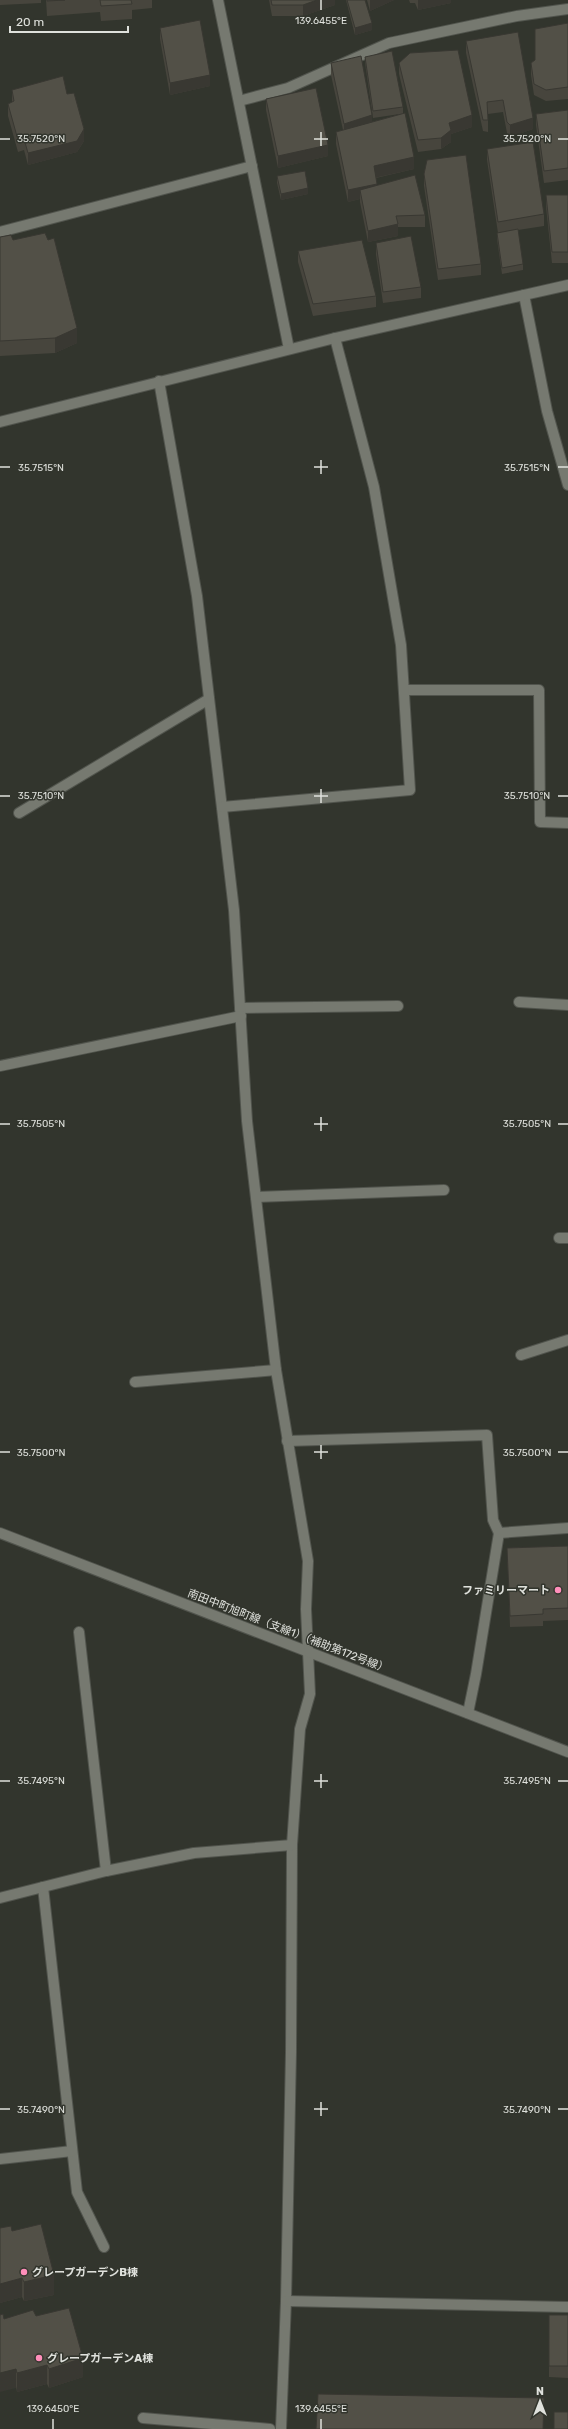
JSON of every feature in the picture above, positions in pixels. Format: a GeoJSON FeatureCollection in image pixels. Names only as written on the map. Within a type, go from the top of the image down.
{"type":"FeatureCollection","features":[{"type":"Feature","properties":{"kind":"street"},"geometry":{"type":"LineString","coordinates":[[218,0],[288,349]]}},
{"type":"Feature","properties":{"kind":"street"},"geometry":{"type":"LineString","coordinates":[[239,100],[288,88],[389,43],[517,16],[568,9]]}},
{"type":"Feature","properties":{"kind":"street"},"geometry":{"type":"LineString","coordinates":[[0,232],[252,166]]}},
{"type":"Feature","properties":{"kind":"street"},"geometry":{"type":"LineString","coordinates":[[0,422],[288,349],[568,285]]}},
{"type":"Feature","properties":{"kind":"street"},"geometry":{"type":"LineString","coordinates":[[524,295],[547,411],[568,485]]}},
{"type":"Feature","properties":{"kind":"street"},"geometry":{"type":"LineString","coordinates":[[222,807],[410,790],[401,645],[374,487],[335,338]]}},
{"type":"Feature","properties":{"kind":"street"},"geometry":{"type":"LineString","coordinates":[[159,381],[198,596],[234,910],[247,1121],[276,1370],[308,1561],[307,1652],[310,1694],[300,1729],[292,1845],[291,2052],[286,2301],[280,2429]]}},
{"type":"Feature","properties":{"kind":"street"},"geometry":{"type":"LineString","coordinates":[[404,690],[539,690],[540,822],[568,822]]}},
{"type":"Feature","properties":{"kind":"street"},"geometry":{"type":"LineString","coordinates":[[19,813],[209,699]]}},
{"type":"Feature","properties":{"kind":"street"},"geometry":{"type":"LineString","coordinates":[[519,1002],[568,1005]]}},
{"type":"Feature","properties":{"kind":"street"},"geometry":{"type":"LineString","coordinates":[[0,1066],[241,1012],[398,1006]]}},
{"type":"Feature","properties":{"kind":"street"},"geometry":{"type":"LineString","coordinates":[[256,1197],[444,1190]]}},
{"type":"Feature","properties":{"kind":"street"},"geometry":{"type":"LineString","coordinates":[[521,1355],[568,1340]]}},
{"type":"Feature","properties":{"kind":"street"},"geometry":{"type":"LineString","coordinates":[[135,1382],[276,1370]]}},
{"type":"Feature","properties":{"kind":"street"},"geometry":{"type":"LineString","coordinates":[[287,1441],[487,1435],[493,1520],[499,1532],[476,1674],[468,1713]]}},
{"type":"Feature","properties":{"kind":"street"},"geometry":{"type":"LineString","coordinates":[[499,1532],[568,1528]]}},
{"type":"Feature","properties":{"kind":"street","name":"南田中町旭町線（支線1）（補助第172号線）"},"geometry":{"type":"LineString","coordinates":[[0,1533],[568,1752]]}},
{"type":"Feature","properties":{"kind":"street"},"geometry":{"type":"LineString","coordinates":[[79,1632],[106,1871]]}},
{"type":"Feature","properties":{"kind":"street"},"geometry":{"type":"LineString","coordinates":[[0,1898],[106,1871],[194,1853],[292,1845]]}},
{"type":"Feature","properties":{"kind":"street"},"geometry":{"type":"LineString","coordinates":[[43,1887],[77,2192],[104,2247]]}},
{"type":"Feature","properties":{"kind":"street"},"geometry":{"type":"LineString","coordinates":[[0,2159],[72,2151]]}},
{"type":"Feature","properties":{"kind":"street"},"geometry":{"type":"LineString","coordinates":[[286,2301],[568,2307]]}},
{"type":"Feature","properties":{"kind":"street"},"geometry":{"type":"LineString","coordinates":[[143,2418],[270,2429]]}},
{"type":"Feature","properties":{"kind":"building"},"geometry":{"type":"Polygon","coordinates":[[[100,0],[131,0],[132,4],[101,6],[100,0]]]}},
{"type":"Feature","properties":{"kind":"building"},"geometry":{"type":"Polygon","coordinates":[[[271,0],[317,0],[303,5],[272,5],[271,0]]]}},
{"type":"Feature","properties":{"kind":"building"},"geometry":{"type":"Polygon","coordinates":[[[347,0],[365,0],[372,23],[355,28],[347,0]]]}},
{"type":"Feature","properties":{"kind":"building"},"geometry":{"type":"Polygon","coordinates":[[[200,20],[210,75],[170,83],[160,28],[200,20]]]}},
{"type":"Feature","properties":{"kind":"building"},"geometry":{"type":"Polygon","coordinates":[[[568,23],[568,87],[546,90],[534,84],[531,63],[535,60],[535,29],[568,23]]]}},
{"type":"Feature","properties":{"kind":"building"},"geometry":{"type":"Polygon","coordinates":[[[518,32],[533,118],[510,125],[507,122],[503,100],[487,102],[488,120],[483,120],[466,41],[518,32]]]}},
{"type":"Feature","properties":{"kind":"building"},"geometry":{"type":"Polygon","coordinates":[[[458,50],[472,115],[449,123],[451,130],[441,138],[418,140],[399,63],[410,53],[458,50]]]}},
{"type":"Feature","properties":{"kind":"building"},"geometry":{"type":"Polygon","coordinates":[[[392,51],[403,107],[373,111],[365,57],[392,51]]]}},
{"type":"Feature","properties":{"kind":"building"},"geometry":{"type":"Polygon","coordinates":[[[361,56],[372,115],[344,124],[331,63],[361,56]]]}},
{"type":"Feature","properties":{"kind":"building"},"geometry":{"type":"Polygon","coordinates":[[[63,76],[67,94],[74,93],[84,129],[77,141],[28,153],[24,139],[18,140],[8,104],[14,101],[12,90],[63,76]]]}},
{"type":"Feature","properties":{"kind":"building"},"geometry":{"type":"Polygon","coordinates":[[[316,88],[328,145],[278,156],[266,99],[316,88]]]}},
{"type":"Feature","properties":{"kind":"building"},"geometry":{"type":"Polygon","coordinates":[[[568,110],[568,168],[544,171],[536,114],[568,110]]]}},
{"type":"Feature","properties":{"kind":"building"},"geometry":{"type":"Polygon","coordinates":[[[405,113],[414,157],[374,166],[377,184],[348,190],[336,132],[405,113]]]}},
{"type":"Feature","properties":{"kind":"building"},"geometry":{"type":"Polygon","coordinates":[[[533,142],[544,214],[498,222],[487,149],[533,142]]]}},
{"type":"Feature","properties":{"kind":"building"},"geometry":{"type":"Polygon","coordinates":[[[466,155],[481,264],[438,269],[424,174],[427,160],[466,155]]]}},
{"type":"Feature","properties":{"kind":"building"},"geometry":{"type":"Polygon","coordinates":[[[305,171],[308,188],[281,194],[277,176],[305,171]]]}},
{"type":"Feature","properties":{"kind":"building"},"geometry":{"type":"Polygon","coordinates":[[[415,175],[425,215],[396,216],[398,224],[368,231],[360,190],[415,175]]]}},
{"type":"Feature","properties":{"kind":"building"},"geometry":{"type":"Polygon","coordinates":[[[546,195],[568,195],[568,252],[552,252],[546,195]]]}},
{"type":"Feature","properties":{"kind":"building"},"geometry":{"type":"Polygon","coordinates":[[[518,229],[523,264],[502,268],[497,233],[518,229]]]}},
{"type":"Feature","properties":{"kind":"building"},"geometry":{"type":"Polygon","coordinates":[[[45,233],[48,240],[54,238],[77,328],[55,338],[0,341],[0,237],[11,235],[13,240],[45,233]]]}},
{"type":"Feature","properties":{"kind":"building"},"geometry":{"type":"Polygon","coordinates":[[[411,236],[421,287],[383,292],[376,243],[411,236]]]}},
{"type":"Feature","properties":{"kind":"building"},"geometry":{"type":"Polygon","coordinates":[[[362,240],[376,296],[313,304],[298,251],[362,240]]]}},
{"type":"Feature","properties":{"kind":"building"},"geometry":{"type":"Polygon","coordinates":[[[568,1546],[568,1608],[543,1609],[543,1614],[510,1616],[507,1548],[568,1546]]]}},
{"type":"Feature","properties":{"kind":"building","name":"グレープガーデンB棟"},"geometry":{"type":"Polygon","coordinates":[[[41,2224],[54,2275],[24,2282],[22,2278],[0,2284],[0,2228],[11,2226],[12,2231],[41,2224]]]}},
{"type":"Feature","properties":{"kind":"building","name":"グレープガーデンA棟"},"geometry":{"type":"Polygon","coordinates":[[[69,2308],[83,2358],[49,2369],[47,2365],[17,2373],[16,2369],[0,2373],[0,2315],[3,2314],[4,2319],[33,2310],[36,2316],[69,2308]]]}},
{"type":"Feature","properties":{"kind":"building"},"geometry":{"type":"Polygon","coordinates":[[[549,2315],[568,2315],[568,2366],[549,2366],[549,2315]]]}},
{"type":"Feature","properties":{"kind":"building"},"geometry":{"type":"Polygon","coordinates":[[[318,2394],[544,2398],[543,2429],[316,2429],[318,2394]]]}},
{"type":"Feature","properties":{"kind":"building"},"geometry":{"type":"Polygon","coordinates":[[[554,2412],[568,2412],[568,2429],[554,2429],[554,2412]]]}},
{"type":"Feature","properties":{"kind":"place","name":"ファミリーマート"},"geometry":{"type":"Point","coordinates":[558,1590]}},
{"type":"Feature","properties":{"kind":"place","name":"グレープガーデンB棟"},"geometry":{"type":"Point","coordinates":[24,2272]}},
{"type":"Feature","properties":{"kind":"place","name":"グレープガーデンA棟"},"geometry":{"type":"Point","coordinates":[39,2358]}}]}
